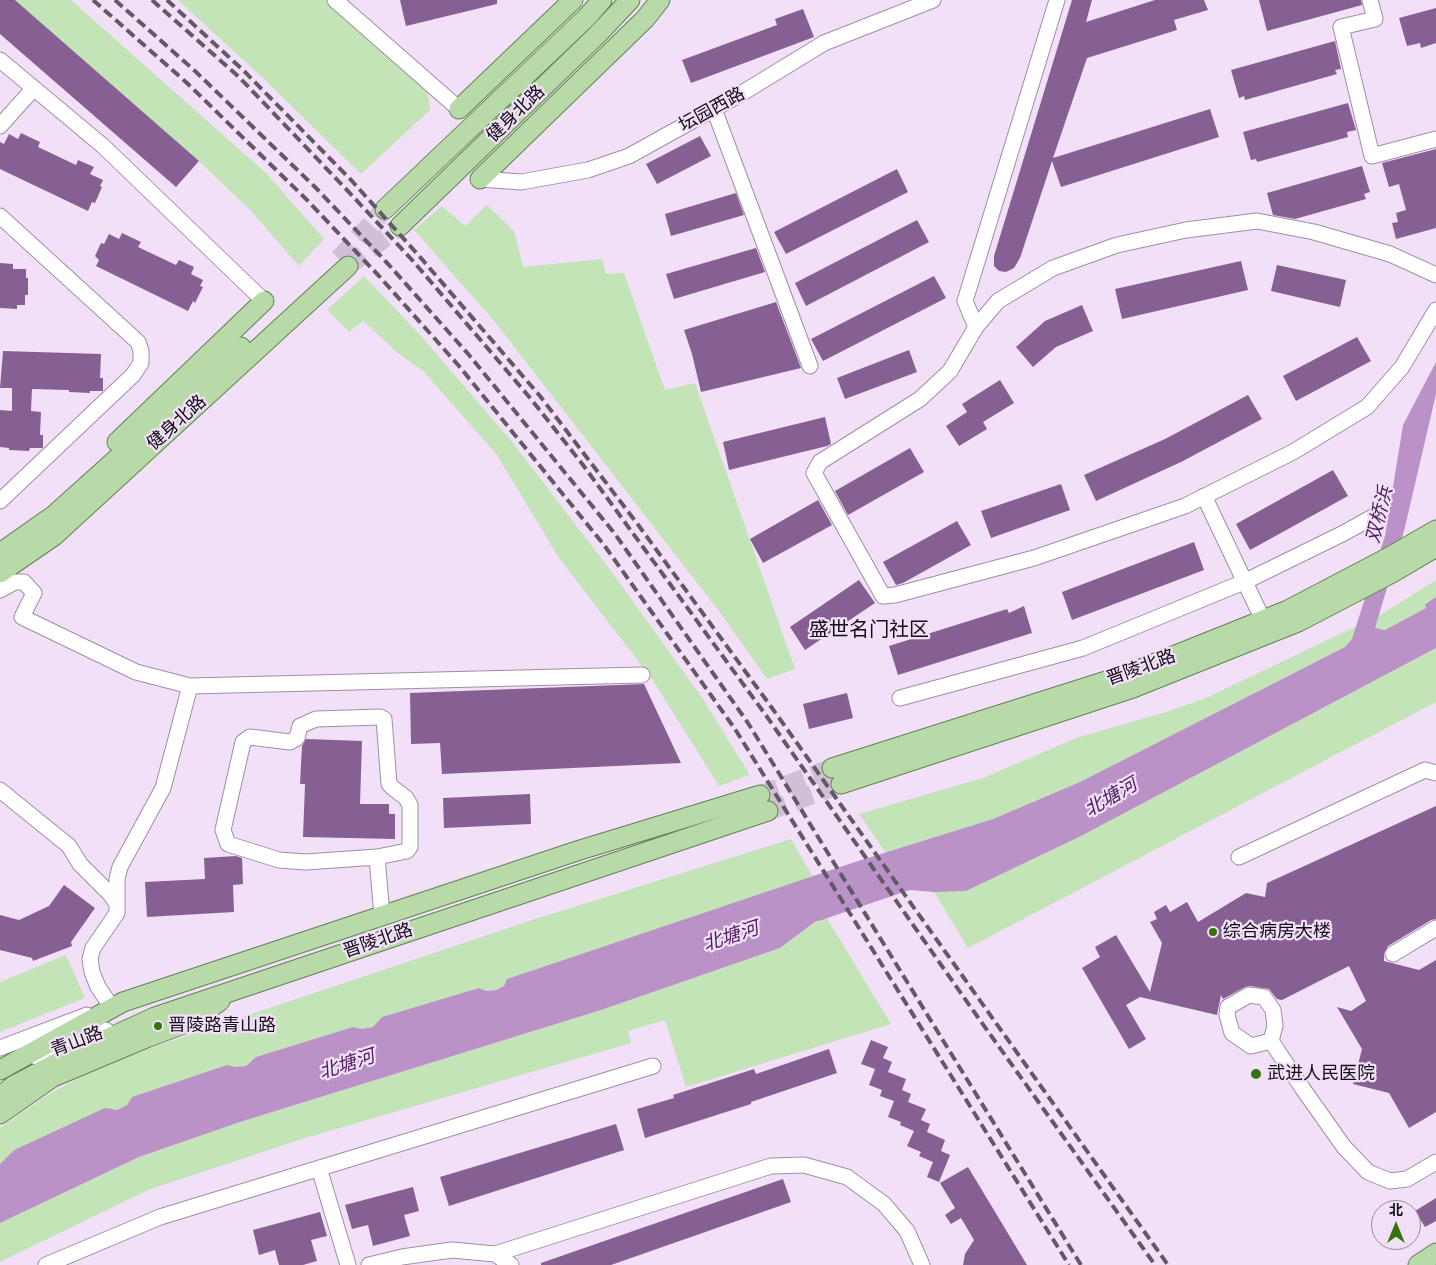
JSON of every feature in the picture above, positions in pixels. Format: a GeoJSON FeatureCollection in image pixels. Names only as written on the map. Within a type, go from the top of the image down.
{"type":"FeatureCollection","features":[{"type":"Feature","properties":{"kind":"main road","name":"健身北路"},"geometry":{"type":"LineString","coordinates":[[385,209],[580,24],[602,0]]}},
{"type":"Feature","properties":{"kind":"main road","name":"健身北路"},"geometry":{"type":"LineString","coordinates":[[400,226],[598,34],[630,0]]}},
{"type":"Feature","properties":{"kind":"main road"},"geometry":{"type":"LineString","coordinates":[[480,179],[645,18],[660,0]]}},
{"type":"Feature","properties":{"kind":"main road"},"geometry":{"type":"LineString","coordinates":[[459,109],[570,1]]}},
{"type":"Feature","properties":{"kind":"main road","name":"健身北路"},"geometry":{"type":"LineString","coordinates":[[0,554],[54,515],[344,262],[54,536],[0,573]]}},
{"type":"Feature","properties":{"kind":"main road"},"geometry":{"type":"LineString","coordinates":[[29,533],[49,507],[264,301]]}},
{"type":"Feature","properties":{"kind":"main road","name":"晋陵北路"},"geometry":{"type":"LineString","coordinates":[[1436,530],[1392,565],[1349,596],[1298,622],[1133,688],[836,776],[1128,674],[1288,610],[1358,573],[1392,565],[1436,547]]}},
{"type":"Feature","properties":{"kind":"main road","name":"晋陵北路"},"geometry":{"type":"LineString","coordinates":[[0,1071],[117,1004],[580,850],[764,803],[235,990],[155,1016],[74,1054],[13,1086],[0,1097]]}},
{"type":"Feature","properties":{"kind":"main road"},"geometry":{"type":"LineString","coordinates":[[0,1114],[53,1077],[194,1020],[235,990]]}},
{"type":"Feature","properties":{"kind":"main road"},"geometry":{"type":"LineString","coordinates":[[1418,1265],[1436,1253]]}},
{"type":"Feature","properties":{"kind":"street"},"geometry":{"type":"LineString","coordinates":[[335,0],[459,109]]}},
{"type":"Feature","properties":{"kind":"street","name":"坛园西路"},"geometry":{"type":"LineString","coordinates":[[480,179],[521,182],[588,170],[629,156],[714,109],[824,43],[934,0]]}},
{"type":"Feature","properties":{"kind":"street"},"geometry":{"type":"LineString","coordinates":[[976,327],[965,301],[1057,0]]}},
{"type":"Feature","properties":{"kind":"street"},"geometry":{"type":"LineString","coordinates":[[1370,0],[1374,19],[1341,27],[1372,156],[1436,138]]}},
{"type":"Feature","properties":{"kind":"street"},"geometry":{"type":"LineString","coordinates":[[3,68],[34,88],[103,146],[264,301]]}},
{"type":"Feature","properties":{"kind":"street"},"geometry":{"type":"LineString","coordinates":[[0,126],[34,88]]}},
{"type":"Feature","properties":{"kind":"street"},"geometry":{"type":"LineString","coordinates":[[714,109],[810,366]]}},
{"type":"Feature","properties":{"kind":"street"},"geometry":{"type":"LineString","coordinates":[[0,216],[138,342],[141,351],[141,363],[133,375],[0,501]]}},
{"type":"Feature","properties":{"kind":"street"},"geometry":{"type":"LineString","coordinates":[[1436,275],[1390,254],[1314,232],[1257,221],[1186,230],[1117,245],[1053,268],[998,301],[976,327],[950,371],[920,399],[820,462],[814,473],[883,596],[1034,558],[1185,506],[1293,452],[1367,407],[1402,367],[1436,310]]}},
{"type":"Feature","properties":{"kind":"street"},"geometry":{"type":"LineString","coordinates":[[1204,496],[1263,620]]}},
{"type":"Feature","properties":{"kind":"street"},"geometry":{"type":"LineString","coordinates":[[900,698],[1083,648],[1244,582],[1344,533],[1376,515]]}},
{"type":"Feature","properties":{"kind":"street"},"geometry":{"type":"LineString","coordinates":[[0,590],[15,582],[24,582],[34,593],[22,616],[136,672],[190,686],[642,675]]}},
{"type":"Feature","properties":{"kind":"street"},"geometry":{"type":"LineString","coordinates":[[117,1004],[98,987],[90,960],[93,948],[117,913],[117,879],[120,867],[163,788],[190,686]]}},
{"type":"Feature","properties":{"kind":"street"},"geometry":{"type":"LineString","coordinates":[[380,717],[384,720],[389,784],[406,798],[410,805],[410,847],[407,851],[377,857],[306,862],[279,860],[228,844],[223,830],[243,742],[250,738],[290,742],[297,738],[300,726],[316,719],[380,717]]}},
{"type":"Feature","properties":{"kind":"street"},"geometry":{"type":"LineString","coordinates":[[1239,856],[1425,770],[1436,773]]}},
{"type":"Feature","properties":{"kind":"street"},"geometry":{"type":"LineString","coordinates":[[0,790],[69,846],[80,864],[110,894],[117,904]]}},
{"type":"Feature","properties":{"kind":"street"},"geometry":{"type":"LineString","coordinates":[[377,857],[382,916]]}},
{"type":"Feature","properties":{"kind":"street"},"geometry":{"type":"LineString","coordinates":[[1393,954],[1436,928]]}},
{"type":"Feature","properties":{"kind":"street","name":"青山路"},"geometry":{"type":"LineString","coordinates":[[0,1048],[117,1004]]}},
{"type":"Feature","properties":{"kind":"street","name":"青山路"},"geometry":{"type":"LineString","coordinates":[[0,1071],[107,1030],[155,1016]]}},
{"type":"Feature","properties":{"kind":"street"},"geometry":{"type":"LineString","coordinates":[[1271,1041],[1344,1147],[1368,1172],[1390,1181],[1407,1179],[1436,1162]]}},
{"type":"Feature","properties":{"kind":"street"},"geometry":{"type":"LineString","coordinates":[[46,1265],[160,1217],[653,1066]]}},
{"type":"Feature","properties":{"kind":"street"},"geometry":{"type":"LineString","coordinates":[[369,1265],[402,1257],[452,1250],[496,1254],[770,1166],[804,1165],[846,1177],[884,1204],[907,1231],[922,1265]]}},
{"type":"Feature","properties":{"kind":"street"},"geometry":{"type":"LineString","coordinates":[[320,1168],[348,1265]]}},
{"type":"Feature","properties":{"kind":"street"},"geometry":{"type":"LineString","coordinates":[[496,1254],[511,1265]]}},
{"type":"Feature","properties":{"kind":"green space"},"geometry":{"type":"Polygon","coordinates":[[[15,0],[71,0],[266,173],[324,239],[299,266],[251,211],[199,161],[15,0]]]}},
{"type":"Feature","properties":{"kind":"green space"},"geometry":{"type":"Polygon","coordinates":[[[178,0],[328,0],[427,85],[430,110],[361,174],[265,80],[178,0]]]}},
{"type":"Feature","properties":{"kind":"green space"},"geometry":{"type":"Polygon","coordinates":[[[487,205],[514,231],[523,267],[602,259],[606,274],[624,273],[665,390],[695,383],[795,669],[767,679],[722,615],[495,322],[414,230],[442,206],[465,226],[487,205]]]}},
{"type":"Feature","properties":{"kind":"green space"},"geometry":{"type":"Polygon","coordinates":[[[364,276],[420,335],[513,443],[614,575],[703,699],[750,775],[719,786],[652,679],[559,558],[497,455],[424,372],[399,354],[363,321],[349,332],[327,310],[364,276]]]}},
{"type":"Feature","properties":{"kind":"green space"},"geometry":{"type":"Polygon","coordinates":[[[1436,580],[1436,597],[1425,603],[1426,608],[1385,630],[1375,628],[1352,639],[1345,647],[1080,782],[993,819],[886,853],[859,814],[983,778],[1076,738],[1166,712],[1206,698],[1382,614],[1436,580]]]}},
{"type":"Feature","properties":{"kind":"green space"},"geometry":{"type":"Polygon","coordinates":[[[1436,648],[1436,702],[968,948],[934,892],[966,891],[1081,836],[1436,648]]]}},
{"type":"Feature","properties":{"kind":"green space"},"geometry":{"type":"Polygon","coordinates":[[[791,839],[813,877],[507,979],[504,986],[495,990],[486,991],[479,988],[382,1017],[373,1027],[362,1029],[353,1027],[256,1057],[246,1066],[235,1067],[227,1065],[132,1097],[127,1105],[117,1110],[105,1109],[14,1150],[0,1164],[0,1128],[46,1096],[85,1074],[156,1046],[529,921],[791,839]]]}},
{"type":"Feature","properties":{"kind":"green space"},"geometry":{"type":"Polygon","coordinates":[[[825,915],[891,1024],[686,1087],[665,1020],[628,1031],[631,1043],[302,1139],[148,1190],[0,1262],[0,1223],[139,1157],[240,1122],[601,1010],[780,948],[825,915]]]}},
{"type":"Feature","properties":{"kind":"green space"},"geometry":{"type":"Polygon","coordinates":[[[66,955],[85,998],[0,1032],[0,982],[66,955]]]}},
{"type":"Feature","properties":{"kind":"water"},"geometry":{"type":"Polygon","coordinates":[[[1436,362],[1436,394],[1404,531],[1375,628],[1385,630],[1426,608],[1425,604],[1436,597],[1436,648],[1081,836],[966,891],[934,892],[863,886],[780,948],[601,1010],[240,1122],[139,1157],[0,1223],[0,1164],[14,1150],[105,1108],[117,1110],[127,1105],[132,1097],[227,1065],[235,1067],[246,1066],[256,1057],[353,1027],[362,1029],[373,1027],[382,1017],[479,988],[486,991],[496,990],[504,986],[507,979],[852,863],[993,819],[1080,782],[1345,647],[1352,639],[1385,536],[1403,425],[1436,362]]]}},
{"type":"Feature","properties":{"kind":"building"},"geometry":{"type":"Polygon","coordinates":[[[0,0],[15,0],[199,161],[176,187],[0,34],[0,0]]]}},
{"type":"Feature","properties":{"kind":"building"},"geometry":{"type":"Polygon","coordinates":[[[400,0],[497,0],[497,4],[406,26],[400,0]]]}},
{"type":"Feature","properties":{"kind":"building"},"geometry":{"type":"Polygon","coordinates":[[[1072,0],[1092,0],[1086,22],[1155,0],[1204,0],[1208,10],[1174,20],[1177,30],[1087,58],[1053,158],[1210,109],[1219,137],[1061,187],[1052,161],[1020,258],[1014,268],[1006,272],[999,271],[994,266],[994,256],[1072,0]]]}},
{"type":"Feature","properties":{"kind":"building"},"geometry":{"type":"Polygon","coordinates":[[[1259,0],[1361,0],[1362,5],[1267,31],[1259,0]]]}},
{"type":"Feature","properties":{"kind":"building"},"geometry":{"type":"Polygon","coordinates":[[[1436,8],[1436,43],[1421,48],[1420,43],[1407,46],[1399,18],[1436,8]]]}},
{"type":"Feature","properties":{"kind":"building"},"geometry":{"type":"Polygon","coordinates":[[[803,9],[814,37],[691,83],[682,60],[777,25],[775,19],[803,9]]]}},
{"type":"Feature","properties":{"kind":"building"},"geometry":{"type":"Polygon","coordinates":[[[1335,41],[1341,69],[1335,70],[1337,74],[1245,100],[1244,96],[1239,98],[1231,70],[1335,41]]]}},
{"type":"Feature","properties":{"kind":"building"},"geometry":{"type":"Polygon","coordinates":[[[1348,103],[1356,130],[1347,132],[1348,137],[1257,162],[1256,159],[1251,160],[1243,132],[1348,103]]]}},
{"type":"Feature","properties":{"kind":"building"},"geometry":{"type":"Polygon","coordinates":[[[21,133],[40,142],[38,147],[76,165],[78,160],[94,167],[90,174],[103,180],[95,203],[92,202],[88,211],[0,169],[0,142],[4,144],[9,134],[18,139],[21,133]]]}},
{"type":"Feature","properties":{"kind":"building"},"geometry":{"type":"Polygon","coordinates":[[[700,136],[711,156],[657,184],[646,164],[700,136]]]}},
{"type":"Feature","properties":{"kind":"building"},"geometry":{"type":"Polygon","coordinates":[[[1436,149],[1436,228],[1396,239],[1392,223],[1398,222],[1396,213],[1406,210],[1399,184],[1389,187],[1382,163],[1436,149]]]}},
{"type":"Feature","properties":{"kind":"building"},"geometry":{"type":"Polygon","coordinates":[[[1362,166],[1370,192],[1364,194],[1366,199],[1295,219],[1273,215],[1267,193],[1362,166]]]}},
{"type":"Feature","properties":{"kind":"building"},"geometry":{"type":"Polygon","coordinates":[[[897,169],[908,192],[786,254],[774,232],[897,169]]]}},
{"type":"Feature","properties":{"kind":"building"},"geometry":{"type":"Polygon","coordinates":[[[736,193],[744,215],[671,236],[665,214],[736,193]]]}},
{"type":"Feature","properties":{"kind":"building"},"geometry":{"type":"Polygon","coordinates":[[[917,220],[929,242],[806,306],[795,283],[917,220]]]}},
{"type":"Feature","properties":{"kind":"building"},"geometry":{"type":"Polygon","coordinates":[[[122,233],[141,242],[138,247],[176,265],[179,260],[194,267],[191,274],[203,280],[200,286],[203,287],[195,303],[193,301],[188,311],[96,266],[99,260],[95,256],[101,243],[104,244],[109,234],[119,239],[122,233]]]}},
{"type":"Feature","properties":{"kind":"building"},"geometry":{"type":"Polygon","coordinates":[[[756,248],[765,272],[674,299],[666,274],[756,248]]]}},
{"type":"Feature","properties":{"kind":"building"},"geometry":{"type":"Polygon","coordinates":[[[1241,261],[1248,290],[1122,319],[1115,289],[1241,261]]]}},
{"type":"Feature","properties":{"kind":"building"},"geometry":{"type":"Polygon","coordinates":[[[0,263],[13,264],[13,269],[26,269],[28,295],[25,295],[25,305],[17,305],[17,309],[0,308],[0,263]]]}},
{"type":"Feature","properties":{"kind":"building"},"geometry":{"type":"Polygon","coordinates":[[[1277,265],[1346,280],[1340,307],[1271,291],[1277,265]]]}},
{"type":"Feature","properties":{"kind":"building"},"geometry":{"type":"Polygon","coordinates":[[[934,276],[946,298],[823,361],[811,339],[934,276]]]}},
{"type":"Feature","properties":{"kind":"building"},"geometry":{"type":"Polygon","coordinates":[[[776,302],[801,368],[701,392],[684,330],[776,302]]]}},
{"type":"Feature","properties":{"kind":"building"},"geometry":{"type":"Polygon","coordinates":[[[1082,305],[1093,331],[1056,347],[1033,367],[1016,347],[1045,321],[1082,305]]]}},
{"type":"Feature","properties":{"kind":"building"},"geometry":{"type":"Polygon","coordinates":[[[1357,337],[1371,361],[1296,401],[1283,376],[1357,337]]]}},
{"type":"Feature","properties":{"kind":"building"},"geometry":{"type":"Polygon","coordinates":[[[909,350],[917,372],[845,399],[837,378],[909,350]]]}},
{"type":"Feature","properties":{"kind":"building"},"geometry":{"type":"Polygon","coordinates":[[[3,351],[101,354],[100,378],[103,378],[103,391],[90,391],[90,393],[69,392],[69,390],[32,389],[31,411],[41,412],[40,435],[43,435],[43,448],[30,448],[29,451],[9,450],[9,448],[0,447],[0,410],[12,411],[12,388],[0,388],[3,351]]]}},
{"type":"Feature","properties":{"kind":"building"},"geometry":{"type":"Polygon","coordinates":[[[1000,380],[1014,403],[983,422],[987,429],[959,446],[946,426],[967,412],[962,404],[1000,380]]]}},
{"type":"Feature","properties":{"kind":"building"},"geometry":{"type":"Polygon","coordinates":[[[1248,395],[1262,419],[1181,462],[1096,501],[1084,475],[1165,439],[1248,395]]]}},
{"type":"Feature","properties":{"kind":"building"},"geometry":{"type":"Polygon","coordinates":[[[825,417],[831,444],[729,470],[723,442],[825,417]]]}},
{"type":"Feature","properties":{"kind":"building"},"geometry":{"type":"Polygon","coordinates":[[[910,448],[924,472],[848,515],[835,491],[910,448]]]}},
{"type":"Feature","properties":{"kind":"building"},"geometry":{"type":"Polygon","coordinates":[[[1333,470],[1348,496],[1250,550],[1236,524],[1333,470]]]}},
{"type":"Feature","properties":{"kind":"building"},"geometry":{"type":"Polygon","coordinates":[[[1061,484],[1070,510],[991,538],[981,511],[1061,484]]]}},
{"type":"Feature","properties":{"kind":"building"},"geometry":{"type":"Polygon","coordinates":[[[818,500],[832,525],[763,563],[750,539],[818,500]]]}},
{"type":"Feature","properties":{"kind":"building"},"geometry":{"type":"Polygon","coordinates":[[[957,521],[971,545],[903,583],[896,585],[883,562],[957,521]]]}},
{"type":"Feature","properties":{"kind":"building"},"geometry":{"type":"Polygon","coordinates":[[[1194,542],[1204,570],[1072,620],[1062,592],[1194,542]]]}},
{"type":"Feature","properties":{"kind":"building"},"geometry":{"type":"Polygon","coordinates":[[[859,580],[875,603],[805,650],[790,627],[859,580]]]}},
{"type":"Feature","properties":{"kind":"building"},"geometry":{"type":"Polygon","coordinates":[[[1024,606],[1032,633],[898,675],[889,646],[1007,609],[1009,613],[1024,606]]]}},
{"type":"Feature","properties":{"kind":"building"},"geometry":{"type":"Polygon","coordinates":[[[644,684],[681,763],[442,774],[440,743],[411,744],[410,693],[644,684]]]}},
{"type":"Feature","properties":{"kind":"building"},"geometry":{"type":"Polygon","coordinates":[[[847,693],[853,718],[809,729],[803,704],[847,693]]]}},
{"type":"Feature","properties":{"kind":"building"},"geometry":{"type":"Polygon","coordinates":[[[306,739],[362,741],[360,804],[389,804],[389,814],[395,814],[395,839],[303,837],[305,784],[300,784],[302,746],[306,739]]]}},
{"type":"Feature","properties":{"kind":"building"},"geometry":{"type":"Polygon","coordinates":[[[530,794],[531,824],[444,828],[443,798],[530,794]]]}},
{"type":"Feature","properties":{"kind":"building"},"geometry":{"type":"Polygon","coordinates":[[[1436,806],[1436,919],[1431,920],[1388,946],[1384,954],[1384,961],[1419,970],[1436,960],[1436,1112],[1409,1128],[1389,1093],[1353,1084],[1362,1049],[1337,1007],[1351,1011],[1366,1001],[1349,966],[1282,1000],[1277,999],[1269,989],[1250,986],[1223,999],[1221,995],[1217,1015],[1140,997],[1126,1005],[1146,1039],[1129,1049],[1082,968],[1100,957],[1095,947],[1116,935],[1150,992],[1162,943],[1150,922],[1157,919],[1154,912],[1166,905],[1170,912],[1187,902],[1198,922],[1246,893],[1265,897],[1267,883],[1436,806]]]}},
{"type":"Feature","properties":{"kind":"building"},"geometry":{"type":"Polygon","coordinates":[[[236,856],[242,858],[243,884],[233,885],[234,912],[147,917],[145,882],[205,879],[204,858],[236,856]]]}},
{"type":"Feature","properties":{"kind":"building"},"geometry":{"type":"Polygon","coordinates":[[[64,885],[95,908],[71,942],[72,946],[33,961],[32,958],[0,950],[0,915],[19,920],[49,906],[64,885]]]}},
{"type":"Feature","properties":{"kind":"building"},"geometry":{"type":"Polygon","coordinates":[[[871,1040],[888,1047],[883,1058],[892,1062],[888,1072],[906,1079],[902,1090],[911,1094],[908,1102],[926,1109],[921,1120],[930,1124],[927,1132],[945,1140],[941,1151],[950,1155],[939,1182],[927,1177],[933,1162],[919,1156],[921,1152],[907,1146],[914,1131],[900,1125],[901,1122],[888,1117],[894,1101],[880,1096],[882,1090],[869,1085],[875,1069],[861,1064],[871,1040]]]}},
{"type":"Feature","properties":{"kind":"building"},"geometry":{"type":"Polygon","coordinates":[[[829,1049],[837,1073],[751,1102],[751,1104],[645,1138],[637,1109],[674,1098],[673,1095],[754,1069],[756,1074],[829,1049]]]}},
{"type":"Feature","properties":{"kind":"building"},"geometry":{"type":"Polygon","coordinates":[[[616,1124],[624,1150],[449,1206],[440,1177],[616,1124]]]}},
{"type":"Feature","properties":{"kind":"building"},"geometry":{"type":"Polygon","coordinates":[[[968,1167],[1027,1265],[963,1265],[965,1254],[974,1240],[961,1218],[951,1224],[945,1215],[955,1208],[940,1183],[968,1167]]]}},
{"type":"Feature","properties":{"kind":"building"},"geometry":{"type":"Polygon","coordinates":[[[783,1179],[791,1202],[611,1265],[541,1265],[541,1263],[783,1179]]]}},
{"type":"Feature","properties":{"kind":"building"},"geometry":{"type":"Polygon","coordinates":[[[413,1187],[419,1211],[404,1215],[410,1236],[373,1246],[368,1225],[352,1229],[345,1205],[413,1187]]]}},
{"type":"Feature","properties":{"kind":"building"},"geometry":{"type":"Polygon","coordinates":[[[1436,1198],[1436,1221],[1425,1227],[1421,1221],[1421,1207],[1436,1198]]]}},
{"type":"Feature","properties":{"kind":"building"},"geometry":{"type":"Polygon","coordinates":[[[320,1212],[327,1236],[311,1240],[317,1261],[303,1265],[279,1265],[275,1250],[259,1255],[253,1230],[320,1212]]]}},
{"type":"Feature","properties":{"kind":"waterway","name":"北塘河"},"geometry":{"type":"LineString","coordinates":[[817,909],[911,877]]}},
{"type":"Feature","properties":{"kind":"tunnel"},"geometry":{"type":"LineString","coordinates":[[339,259],[385,209]]}},
{"type":"Feature","properties":{"kind":"tunnel"},"geometry":{"type":"LineString","coordinates":[[348,266],[400,226]]}},
{"type":"Feature","properties":{"kind":"tunnel"},"geometry":{"type":"LineString","coordinates":[[760,795],[832,768]]}},
{"type":"Feature","properties":{"kind":"tunnel"},"geometry":{"type":"LineString","coordinates":[[768,811],[841,784]]}},
{"type":"Feature","properties":{"kind":"railway"},"geometry":{"type":"LineString","coordinates":[[93,0],[187,83],[306,199],[379,276],[459,366],[604,545],[735,729],[1069,1265]]}},
{"type":"Feature","properties":{"kind":"railway"},"geometry":{"type":"LineString","coordinates":[[115,0],[195,71],[315,187],[389,265],[469,355],[615,534],[748,723],[1081,1265]]}},
{"type":"Feature","properties":{"kind":"railway"},"geometry":{"type":"LineString","coordinates":[[152,0],[239,77],[346,189],[413,261],[531,399],[583,465],[765,714],[1155,1265]]}},
{"type":"Feature","properties":{"kind":"railway"},"geometry":{"type":"LineString","coordinates":[[167,0],[244,71],[352,181],[540,396],[639,526],[772,708],[1168,1265]]}},
{"type":"Feature","properties":{"kind":"place","name":"综合病房大楼"},"geometry":{"type":"Point","coordinates":[1213,932]}},
{"type":"Feature","properties":{"kind":"place","name":"晋陵路青山路"},"geometry":{"type":"Point","coordinates":[158,1026]}},
{"type":"Feature","properties":{"kind":"place","name":"武进人民医院"},"geometry":{"type":"Point","coordinates":[1256,1074]}},
{"type":"Feature","properties":{"kind":"district","name":"盛世名门社区"},"geometry":{"type":"Point","coordinates":[869,630]}},
{"type":"Feature","properties":{"kind":"water label","name":"双桥浜"},"geometry":{"type":"Point","coordinates":[1380,515]}}]}
